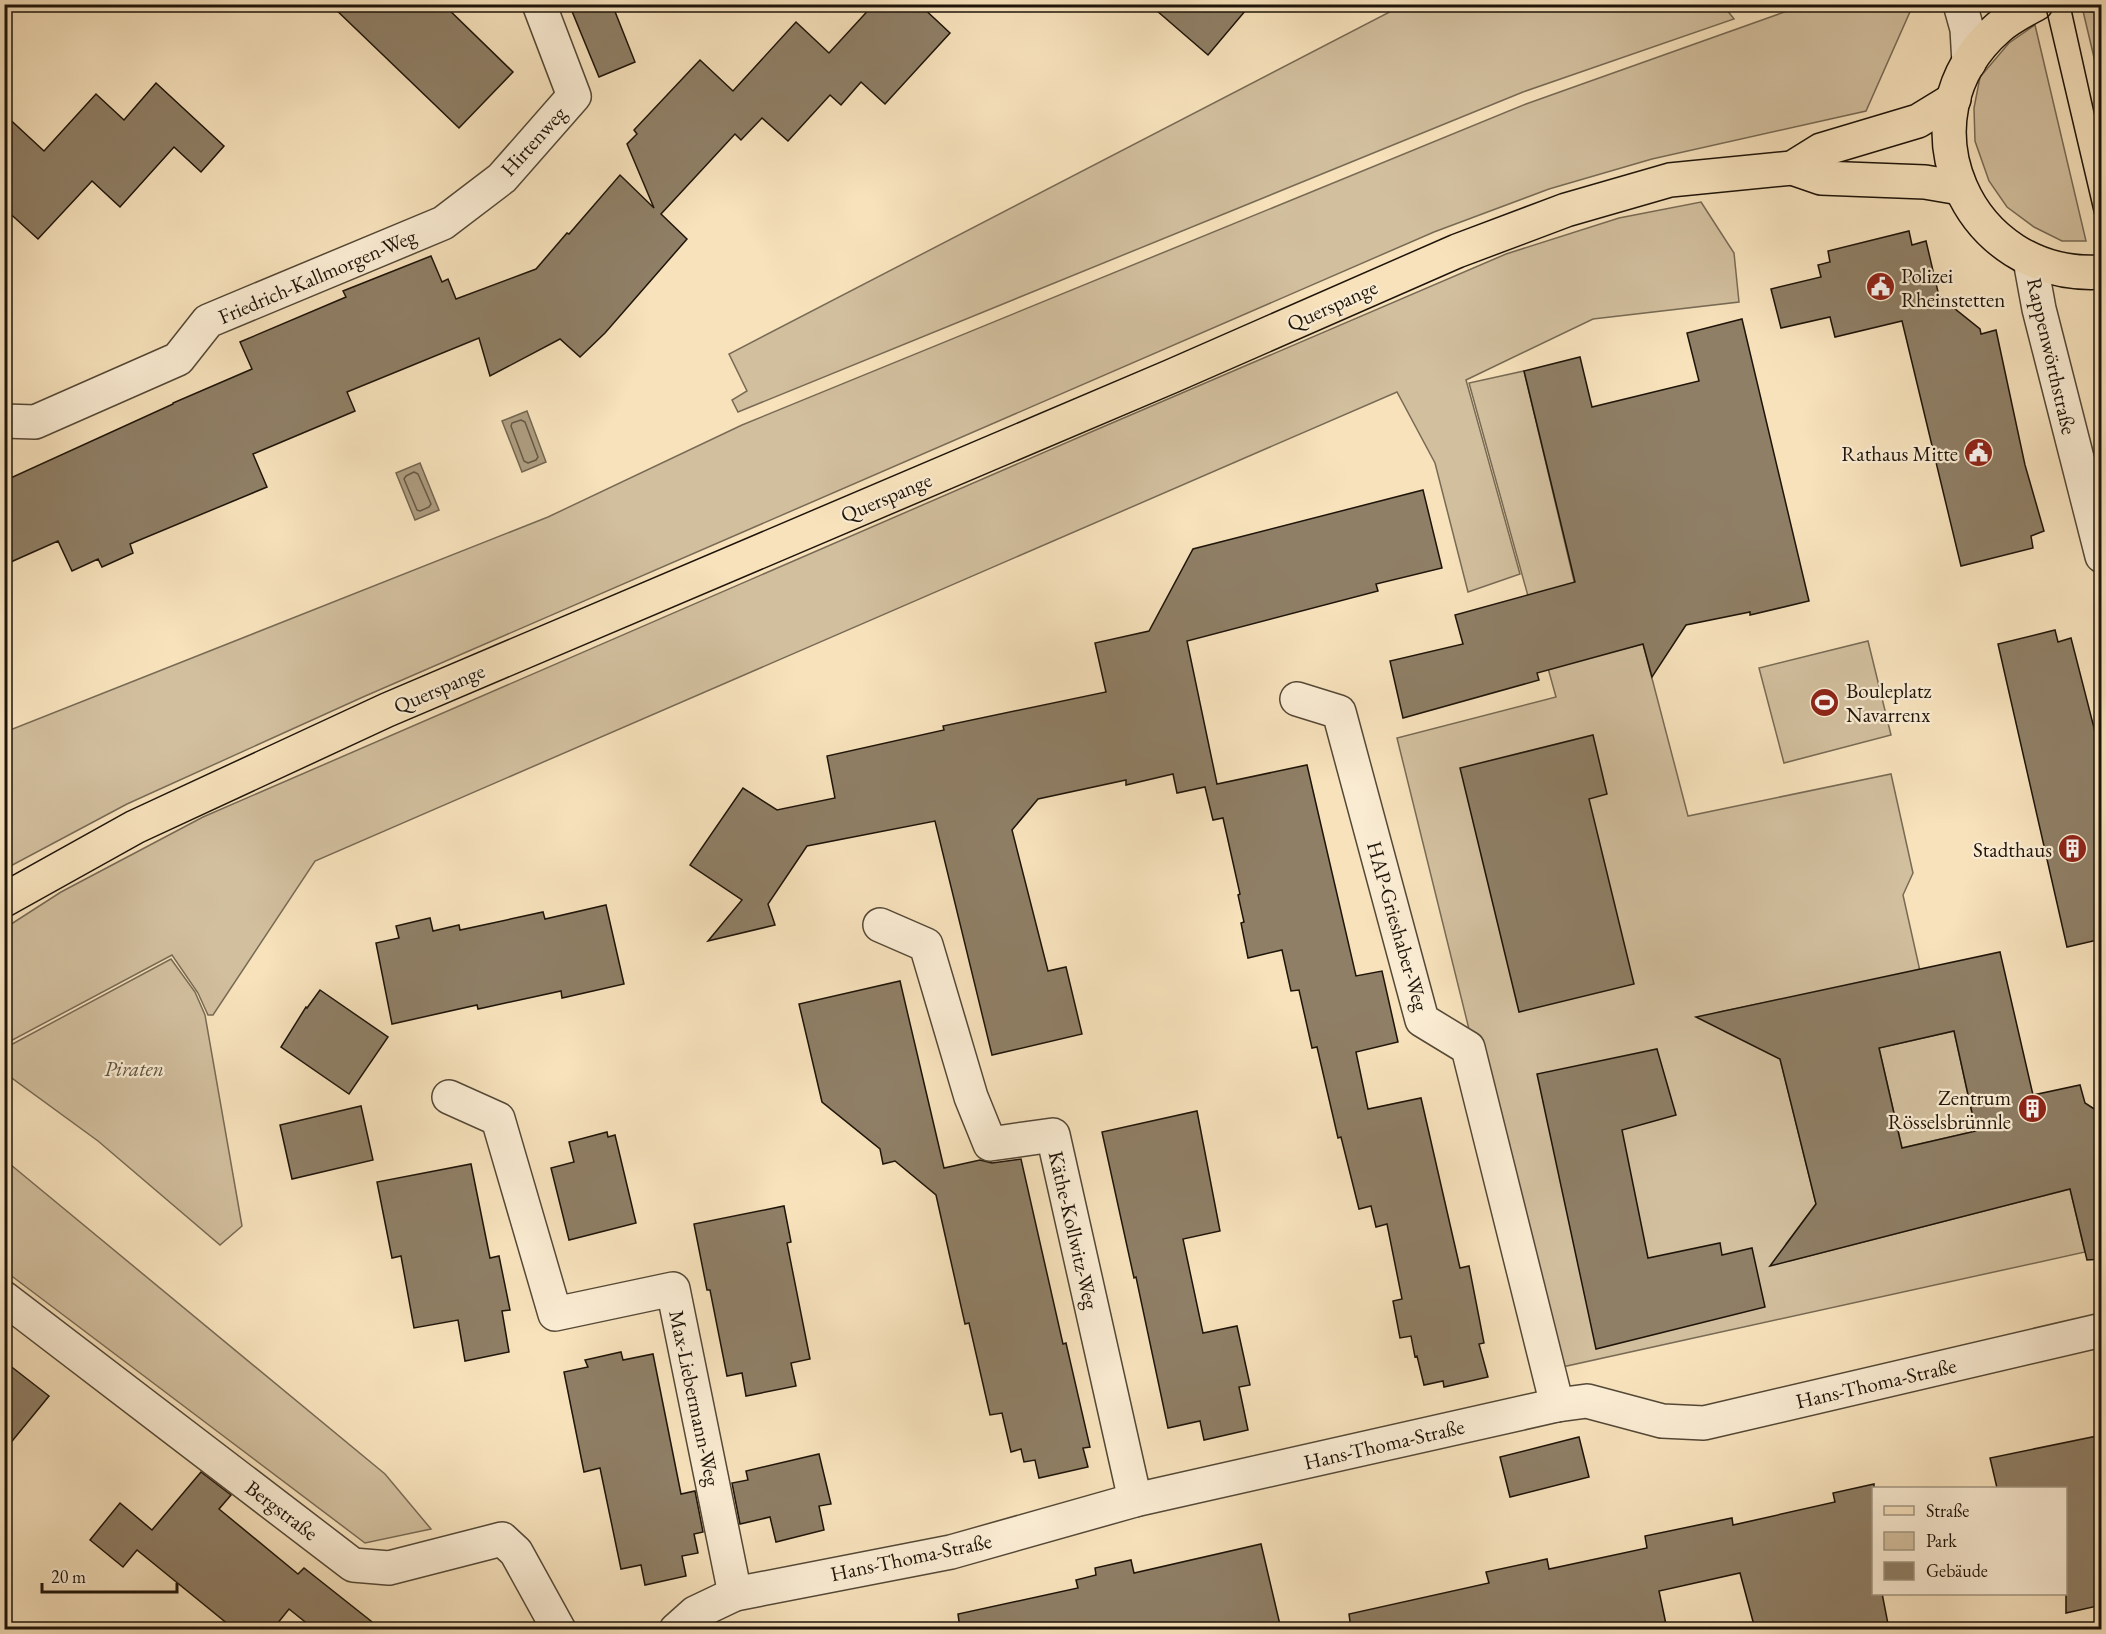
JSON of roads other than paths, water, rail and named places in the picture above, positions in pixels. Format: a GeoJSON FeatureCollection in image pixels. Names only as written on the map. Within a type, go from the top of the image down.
{"type":"FeatureCollection","features":[{"type":"Feature","properties":{"kind":"main road"},"geometry":{"type":"LineString","coordinates":[[2036,5],[1997,28],[1981,45],[1969,63],[1954,99],[1950,130],[1952,159],[1960,188],[1973,211],[1989,231],[2008,248],[2030,260],[2068,272],[2102,272]]}},
{"type":"Feature","properties":{"kind":"main road"},"geometry":{"type":"LineString","coordinates":[[1792,168],[1821,150],[1918,121],[1954,99]]}},
{"type":"Feature","properties":{"kind":"main road"},"geometry":{"type":"LineString","coordinates":[[1792,168],[1821,178],[1924,182],[1960,188]]}},
{"type":"Feature","properties":{"kind":"main road","name":"Querspange"},"geometry":{"type":"LineString","coordinates":[[4,900],[135,827],[387,710],[1172,376],[1457,251],[1566,210],[1670,180],[1792,168]]}},
{"type":"Feature","properties":{"kind":"street","name":"Hirtenweg"},"geometry":{"type":"LineString","coordinates":[[443,223],[502,178],[574,96],[539,4]]}},
{"type":"Feature","properties":{"kind":"street"},"geometry":{"type":"LineString","coordinates":[[1960,4],[1967,29],[1969,63]]}},
{"type":"Feature","properties":{"kind":"street","name":"Friedrich-Kallmorgen-Weg"},"geometry":{"type":"LineString","coordinates":[[4,421],[35,422],[178,359],[208,321],[443,223]]}},
{"type":"Feature","properties":{"kind":"street","name":"Rappenwörthstraße"},"geometry":{"type":"LineString","coordinates":[[2030,260],[2039,309],[2102,556]]}},
{"type":"Feature","properties":{"kind":"street","name":"HAP-Grieshaber-Weg"},"geometry":{"type":"LineString","coordinates":[[1297,699],[1339,712],[1422,1020],[1468,1048],[1557,1406]]}},
{"type":"Feature","properties":{"kind":"street","name":"Käthe-Kollwitz-Weg"},"geometry":{"type":"LineString","coordinates":[[880,925],[926,945],[971,1097],[990,1144],[1053,1135],[1135,1500]]}},
{"type":"Feature","properties":{"kind":"street","name":"Max-Liebermann-Weg"},"geometry":{"type":"LineString","coordinates":[[448,1097],[498,1119],[555,1314],[673,1288],[735,1594]]}},
{"type":"Feature","properties":{"kind":"street","name":"Bergstraße"},"geometry":{"type":"LineString","coordinates":[[4,1298],[353,1565],[389,1568],[502,1539],[516,1552],[558,1629]]}},
{"type":"Feature","properties":{"kind":"street","name":"Hans-Thoma-Straße"},"geometry":{"type":"LineString","coordinates":[[676,1629],[695,1613],[735,1594],[951,1552],[1135,1500],[1557,1406],[1587,1401],[1662,1421],[1704,1423],[2102,1330]]}},
{"type":"Feature","properties":{"kind":"water"},"geometry":{"type":"Polygon","coordinates":[[[527,411],[546,462],[522,472],[502,421],[527,411]]]}},
{"type":"Feature","properties":{"kind":"water"},"geometry":{"type":"Polygon","coordinates":[[[420,463],[439,510],[415,520],[396,473],[420,463]]]}},
{"type":"Feature","properties":{"kind":"tram line"},"geometry":{"type":"LineString","coordinates":[[2045,4],[2102,246]]}},
{"type":"Feature","properties":{"kind":"tram line"},"geometry":{"type":"LineString","coordinates":[[2070,4],[2102,148]]}},
{"type":"Feature","properties":{"kind":"place","name":"Polizei Rheinstetten"},"geometry":{"type":"Point","coordinates":[1880,287]}},
{"type":"Feature","properties":{"kind":"place","name":"Rathaus Mitte"},"geometry":{"type":"Point","coordinates":[1979,453]}},
{"type":"Feature","properties":{"kind":"place","name":"Bouleplatz Navarrenx"},"geometry":{"type":"Point","coordinates":[1825,702]}},
{"type":"Feature","properties":{"kind":"place","name":"Stadthaus"},"geometry":{"type":"Point","coordinates":[2073,849]}},
{"type":"Feature","properties":{"kind":"place","name":"Zentrum Rösselsbrünnle"},"geometry":{"type":"Point","coordinates":[2032,1109]}},
{"type":"Feature","properties":{"kind":"park label","name":"Piraten"},"geometry":{"type":"Point","coordinates":[134,1068]}}]}
